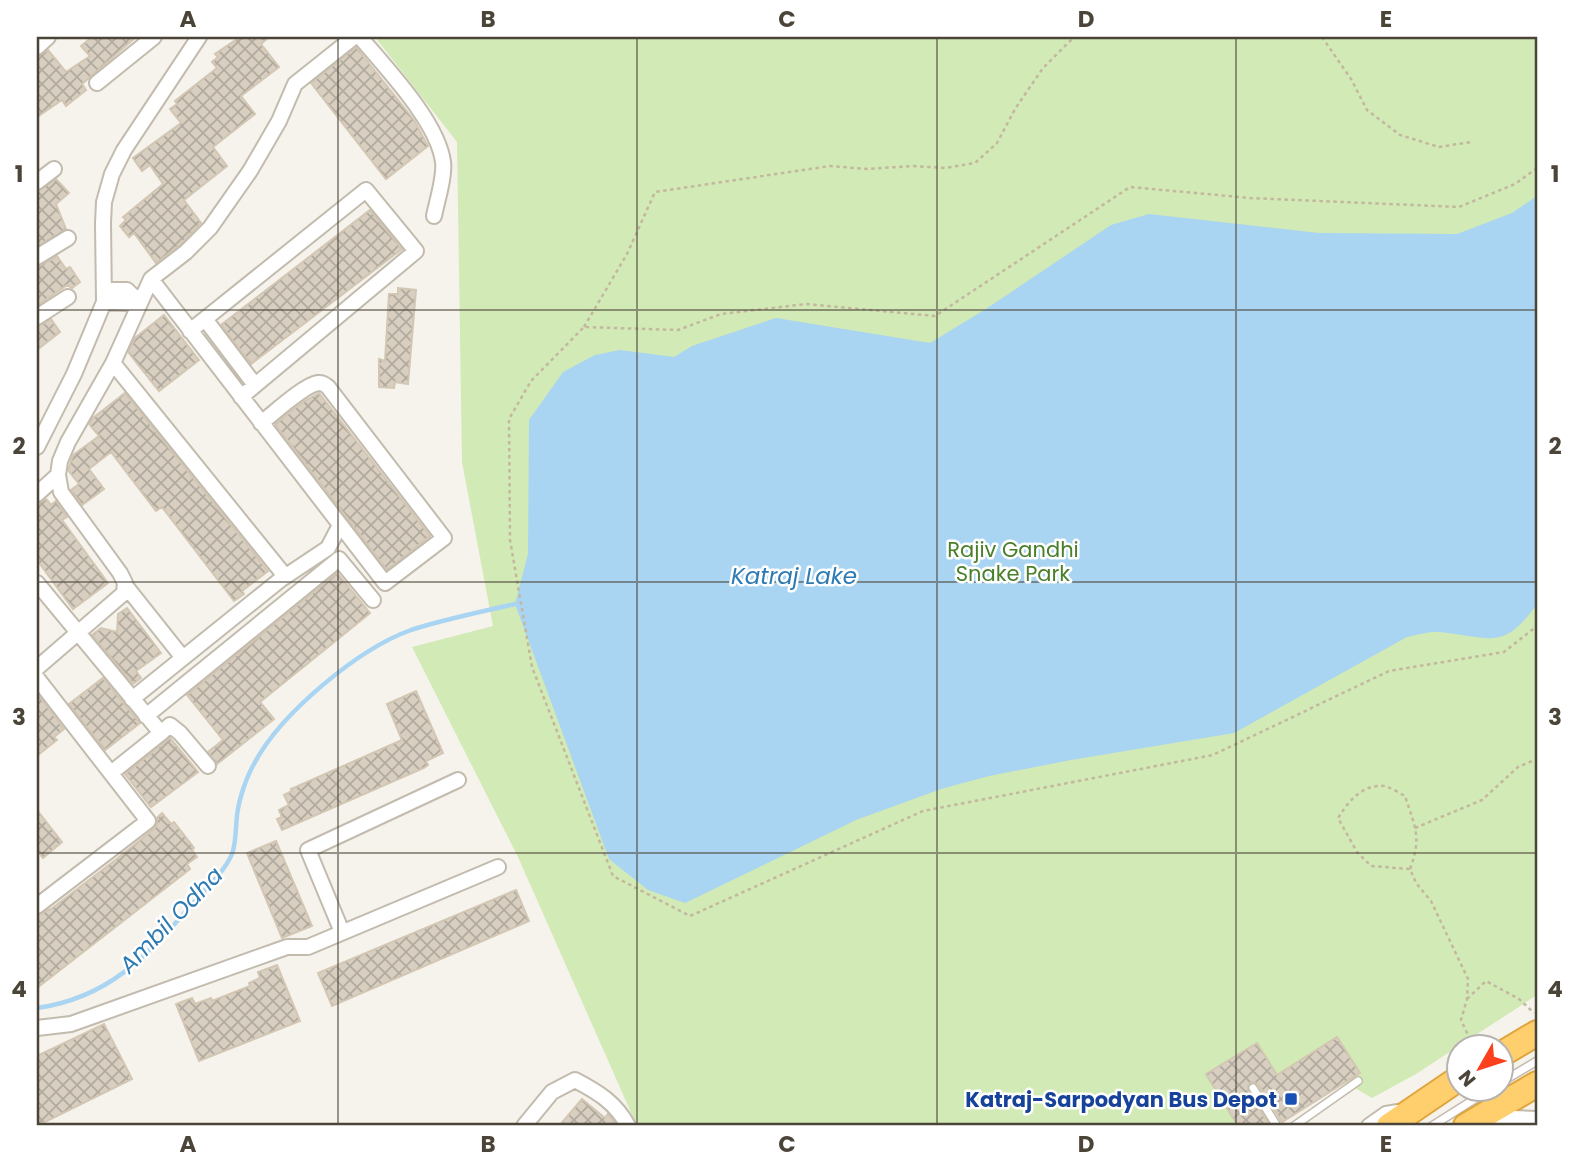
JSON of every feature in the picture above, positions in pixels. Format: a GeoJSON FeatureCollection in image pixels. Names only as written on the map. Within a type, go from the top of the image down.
{"type":"FeatureCollection","features":[{"type":"Feature","properties":{"kind":"highway"},"geometry":{"type":"LineString","coordinates":[[1514,1043],[1536,1023]]}},
{"type":"Feature","properties":{"kind":"highway"},"geometry":{"type":"LineString","coordinates":[[1474,1122],[1537,1084]]}},
{"type":"Feature","properties":{"kind":"highway"},"geometry":{"type":"LineString","coordinates":[[1389,1126],[1444,1088]]}},
{"type":"Feature","properties":{"kind":"street"},"geometry":{"type":"LineString","coordinates":[[37,47],[48,37]]}},
{"type":"Feature","properties":{"kind":"street"},"geometry":{"type":"LineString","coordinates":[[97,83],[154,37]]}},
{"type":"Feature","properties":{"kind":"street"},"geometry":{"type":"LineString","coordinates":[[37,447],[68,385],[104,296],[104,202],[112,174],[124,150],[199,37]]}},
{"type":"Feature","properties":{"kind":"street"},"geometry":{"type":"LineString","coordinates":[[183,658],[125,585],[120,573],[61,492],[58,475],[60,461],[113,363],[137,297],[151,279],[210,228],[230,202],[279,121],[295,85],[354,37]]}},
{"type":"Feature","properties":{"kind":"street"},"geometry":{"type":"LineString","coordinates":[[360,37],[434,133],[444,164],[435,216]]}},
{"type":"Feature","properties":{"kind":"street"},"geometry":{"type":"LineString","coordinates":[[37,182],[54,169]]}},
{"type":"Feature","properties":{"kind":"street"},"geometry":{"type":"LineString","coordinates":[[190,331],[366,190],[416,251],[241,397]]}},
{"type":"Feature","properties":{"kind":"street"},"geometry":{"type":"LineString","coordinates":[[37,257],[68,238]]}},
{"type":"Feature","properties":{"kind":"street"},"geometry":{"type":"LineString","coordinates":[[151,279],[190,331],[261,423],[385,583],[444,538],[328,387],[322,383],[315,383],[307,388],[261,423]]}},
{"type":"Feature","properties":{"kind":"street"},"geometry":{"type":"LineString","coordinates":[[104,296],[128,303],[137,297]]}},
{"type":"Feature","properties":{"kind":"street"},"geometry":{"type":"LineString","coordinates":[[37,317],[68,297]]}},
{"type":"Feature","properties":{"kind":"street"},"geometry":{"type":"LineString","coordinates":[[205,319],[255,385]]}},
{"type":"Feature","properties":{"kind":"street"},"geometry":{"type":"LineString","coordinates":[[113,363],[285,576],[283,578]]}},
{"type":"Feature","properties":{"kind":"street"},"geometry":{"type":"LineString","coordinates":[[37,494],[58,475]]}},
{"type":"Feature","properties":{"kind":"street"},"geometry":{"type":"LineString","coordinates":[[132,698],[283,578],[328,548],[340,525]]}},
{"type":"Feature","properties":{"kind":"street"},"geometry":{"type":"LineString","coordinates":[[146,716],[339,559],[373,600]]}},
{"type":"Feature","properties":{"kind":"street"},"geometry":{"type":"LineString","coordinates":[[37,583],[161,733]]}},
{"type":"Feature","properties":{"kind":"street"},"geometry":{"type":"LineString","coordinates":[[37,668],[117,602],[124,593],[125,585]]}},
{"type":"Feature","properties":{"kind":"street"},"geometry":{"type":"LineString","coordinates":[[37,678],[148,821],[37,906]]}},
{"type":"Feature","properties":{"kind":"street"},"geometry":{"type":"LineString","coordinates":[[111,774],[170,725],[208,766]]}},
{"type":"Feature","properties":{"kind":"street"},"geometry":{"type":"LineString","coordinates":[[342,932],[308,850],[458,780]]}},
{"type":"Feature","properties":{"kind":"street"},"geometry":{"type":"LineString","coordinates":[[37,1028],[71,1024],[287,947],[308,947],[498,867]]}},
{"type":"Feature","properties":{"kind":"street"},"geometry":{"type":"LineString","coordinates":[[524,1126],[552,1092],[575,1080],[601,1094],[621,1112],[628,1126]]}},
{"type":"Feature","properties":{"kind":"street"},"geometry":{"type":"LineString","coordinates":[[1369,1126],[1386,1114],[1410,1111]]}},
{"type":"Feature","properties":{"kind":"street"},"geometry":{"type":"LineString","coordinates":[[1474,1122],[1537,1119]]}},
{"type":"Feature","properties":{"kind":"lane"},"geometry":{"type":"LineString","coordinates":[[1514,1075],[1537,1061]]}},
{"type":"Feature","properties":{"kind":"lane"},"geometry":{"type":"LineString","coordinates":[[1294,1126],[1358,1082]]}},
{"type":"Feature","properties":{"kind":"lane"},"geometry":{"type":"LineString","coordinates":[[1253,1088],[1277,1126]]}},
{"type":"Feature","properties":{"kind":"lane"},"geometry":{"type":"LineString","coordinates":[[1432,1126],[1467,1104]]}},
{"type":"Feature","properties":{"kind":"path"},"geometry":{"type":"LineString","coordinates":[[1074,37],[1043,68],[1015,109],[998,143],[975,163],[945,168],[913,166],[867,169],[830,166],[655,192],[627,254],[584,327],[531,381],[509,419],[510,540],[533,667],[613,876],[690,916],[923,811],[1213,755],[1389,671],[1504,652],[1537,626]]}},
{"type":"Feature","properties":{"kind":"path"},"geometry":{"type":"LineString","coordinates":[[1322,37],[1351,79],[1367,110],[1400,135],[1439,147],[1471,142]]}},
{"type":"Feature","properties":{"kind":"path"},"geometry":{"type":"LineString","coordinates":[[584,327],[677,330],[721,314],[806,304],[935,316],[1130,187],[1250,198],[1459,207],[1515,184],[1537,168]]}},
{"type":"Feature","properties":{"kind":"path"},"geometry":{"type":"LineString","coordinates":[[1415,828],[1482,800],[1518,767],[1537,759]]}},
{"type":"Feature","properties":{"kind":"path"},"geometry":{"type":"LineString","coordinates":[[1410,869],[1371,866],[1357,852],[1338,818],[1349,800],[1363,790],[1383,786],[1405,796],[1418,848],[1410,869],[1416,883],[1431,901],[1468,979],[1467,999],[1461,1020],[1468,1034]]}},
{"type":"Feature","properties":{"kind":"path"},"geometry":{"type":"LineString","coordinates":[[1467,999],[1486,981],[1520,999],[1536,1023]]}},
{"type":"Feature","properties":{"kind":"green space","name":"Rajiv Gandhi Snake Park"},"geometry":{"type":"Polygon","coordinates":[[[375,37],[1537,37],[1537,995],[1477,1034],[1444,1034],[1444,1056],[1372,1098],[1336,1077],[1272,1116],[1271,1126],[637,1126],[518,857],[412,647],[493,626],[462,462],[457,142],[375,37]]]}},
{"type":"Feature","properties":{"kind":"water","name":"Katraj Lake"},"geometry":{"type":"Polygon","coordinates":[[[1537,196],[1537,604],[1515,629],[1494,638],[1436,632],[1407,637],[1234,733],[1071,760],[989,776],[941,789],[856,820],[685,903],[648,890],[609,859],[515,604],[528,554],[529,420],[563,372],[595,355],[620,350],[674,357],[692,346],[776,318],[930,343],[986,309],[1111,225],[1149,214],[1319,233],[1457,234],[1512,213],[1537,196]]]}},
{"type":"Feature","properties":{"kind":"building"},"geometry":{"type":"Polygon","coordinates":[[[92,37],[136,37],[82,84],[86,90],[66,106],[62,100],[37,117],[37,56],[48,50],[66,72],[90,56],[81,46],[92,37]]]}},
{"type":"Feature","properties":{"kind":"building"},"geometry":{"type":"Polygon","coordinates":[[[240,37],[269,37],[261,44],[279,67],[241,96],[255,114],[213,147],[227,166],[184,200],[201,223],[180,245],[156,263],[134,233],[129,237],[120,226],[126,220],[123,217],[163,184],[150,165],[142,171],[133,158],[181,123],[170,109],[177,104],[175,101],[217,68],[212,62],[218,57],[215,54],[240,37]]]}},
{"type":"Feature","properties":{"kind":"building"},"geometry":{"type":"Polygon","coordinates":[[[356,47],[414,120],[428,146],[386,179],[311,83],[356,47]]]}},
{"type":"Feature","properties":{"kind":"building"},"geometry":{"type":"Polygon","coordinates":[[[56,179],[69,193],[56,204],[66,229],[37,246],[37,191],[56,179]]]}},
{"type":"Feature","properties":{"kind":"building"},"geometry":{"type":"Polygon","coordinates":[[[370,210],[402,249],[251,364],[221,325],[370,210]]]}},
{"type":"Feature","properties":{"kind":"building"},"geometry":{"type":"Polygon","coordinates":[[[57,256],[66,269],[70,267],[80,282],[72,288],[67,285],[37,306],[37,267],[57,256]]]}},
{"type":"Feature","properties":{"kind":"building"},"geometry":{"type":"Polygon","coordinates":[[[398,288],[416,290],[408,384],[395,382],[394,388],[379,387],[379,359],[385,361],[389,294],[398,294],[398,288]]]}},
{"type":"Feature","properties":{"kind":"building"},"geometry":{"type":"Polygon","coordinates":[[[164,315],[199,360],[159,391],[128,352],[135,338],[164,315]]]}},
{"type":"Feature","properties":{"kind":"building"},"geometry":{"type":"Polygon","coordinates":[[[51,319],[60,332],[37,350],[37,327],[51,319]]]}},
{"type":"Feature","properties":{"kind":"building"},"geometry":{"type":"Polygon","coordinates":[[[125,393],[268,571],[242,591],[244,594],[234,601],[162,507],[156,511],[111,452],[89,469],[104,489],[82,505],[71,490],[79,484],[68,470],[73,455],[99,436],[89,424],[125,393]]]}},
{"type":"Feature","properties":{"kind":"building"},"geometry":{"type":"Polygon","coordinates":[[[319,393],[430,536],[387,570],[275,424],[319,393]]]}},
{"type":"Feature","properties":{"kind":"building"},"geometry":{"type":"Polygon","coordinates":[[[46,499],[51,505],[56,501],[67,517],[62,520],[108,583],[73,609],[37,560],[37,503],[46,499]]]}},
{"type":"Feature","properties":{"kind":"building"},"geometry":{"type":"Polygon","coordinates":[[[337,573],[370,613],[260,702],[274,719],[217,764],[208,752],[223,740],[187,695],[337,573]]]}},
{"type":"Feature","properties":{"kind":"building"},"geometry":{"type":"Polygon","coordinates":[[[127,608],[161,653],[136,671],[141,678],[133,684],[92,635],[101,628],[117,632],[118,614],[127,608]]]}},
{"type":"Feature","properties":{"kind":"building"},"geometry":{"type":"Polygon","coordinates":[[[103,678],[140,723],[105,750],[69,704],[103,678]]]}},
{"type":"Feature","properties":{"kind":"building"},"geometry":{"type":"Polygon","coordinates":[[[416,691],[443,753],[426,761],[428,765],[424,768],[282,830],[277,819],[282,817],[279,810],[289,805],[284,795],[292,791],[291,789],[402,740],[387,704],[416,691]]]}},
{"type":"Feature","properties":{"kind":"building"},"geometry":{"type":"Polygon","coordinates":[[[37,693],[64,729],[54,737],[57,740],[37,756],[37,693]]]}},
{"type":"Feature","properties":{"kind":"building"},"geometry":{"type":"Polygon","coordinates":[[[170,738],[198,772],[151,807],[125,774],[170,738]]]}},
{"type":"Feature","properties":{"kind":"building"},"geometry":{"type":"Polygon","coordinates":[[[37,810],[62,842],[43,858],[37,850],[37,810]]]}},
{"type":"Feature","properties":{"kind":"building"},"geometry":{"type":"Polygon","coordinates":[[[162,813],[171,824],[174,822],[194,848],[192,850],[197,857],[187,864],[190,869],[37,988],[37,915],[51,909],[154,829],[157,818],[162,813]]]}},
{"type":"Feature","properties":{"kind":"building"},"geometry":{"type":"Polygon","coordinates":[[[276,841],[312,926],[282,938],[247,853],[276,841]]]}},
{"type":"Feature","properties":{"kind":"building"},"geometry":{"type":"Polygon","coordinates":[[[516,890],[529,921],[332,1006],[318,973],[516,890]]]}},
{"type":"Feature","properties":{"kind":"building"},"geometry":{"type":"Polygon","coordinates":[[[277,965],[300,1021],[199,1061],[176,1004],[192,998],[195,1004],[211,998],[212,1001],[250,986],[249,983],[260,978],[258,972],[277,965]]]}},
{"type":"Feature","properties":{"kind":"building"},"geometry":{"type":"Polygon","coordinates":[[[104,1024],[132,1079],[37,1126],[37,1056],[104,1024]]]}},
{"type":"Feature","properties":{"kind":"building","name":"Katraj-Sarpodyan Bus Depot"},"geometry":{"type":"Polygon","coordinates":[[[1337,1037],[1360,1073],[1282,1122],[1258,1084],[1252,1082],[1248,1085],[1248,1091],[1270,1126],[1238,1126],[1206,1074],[1257,1043],[1277,1075],[1337,1037]]]}},
{"type":"Feature","properties":{"kind":"building"},"geometry":{"type":"Polygon","coordinates":[[[582,1099],[605,1118],[608,1114],[617,1126],[559,1126],[582,1099]]]}},
{"type":"Feature","properties":{"kind":"waterway","name":"Ambil Odha"},"geometry":{"type":"LineString","coordinates":[[37,1008],[93,991],[117,977],[138,961],[216,878],[232,855],[239,802],[254,764],[282,725],[322,685],[368,652],[411,630],[515,604]]}},
{"type":"Feature","properties":{"kind":"place","name":"Katraj-Sarpodyan Bus Depot"},"geometry":{"type":"Point","coordinates":[1291,1099]}}]}
